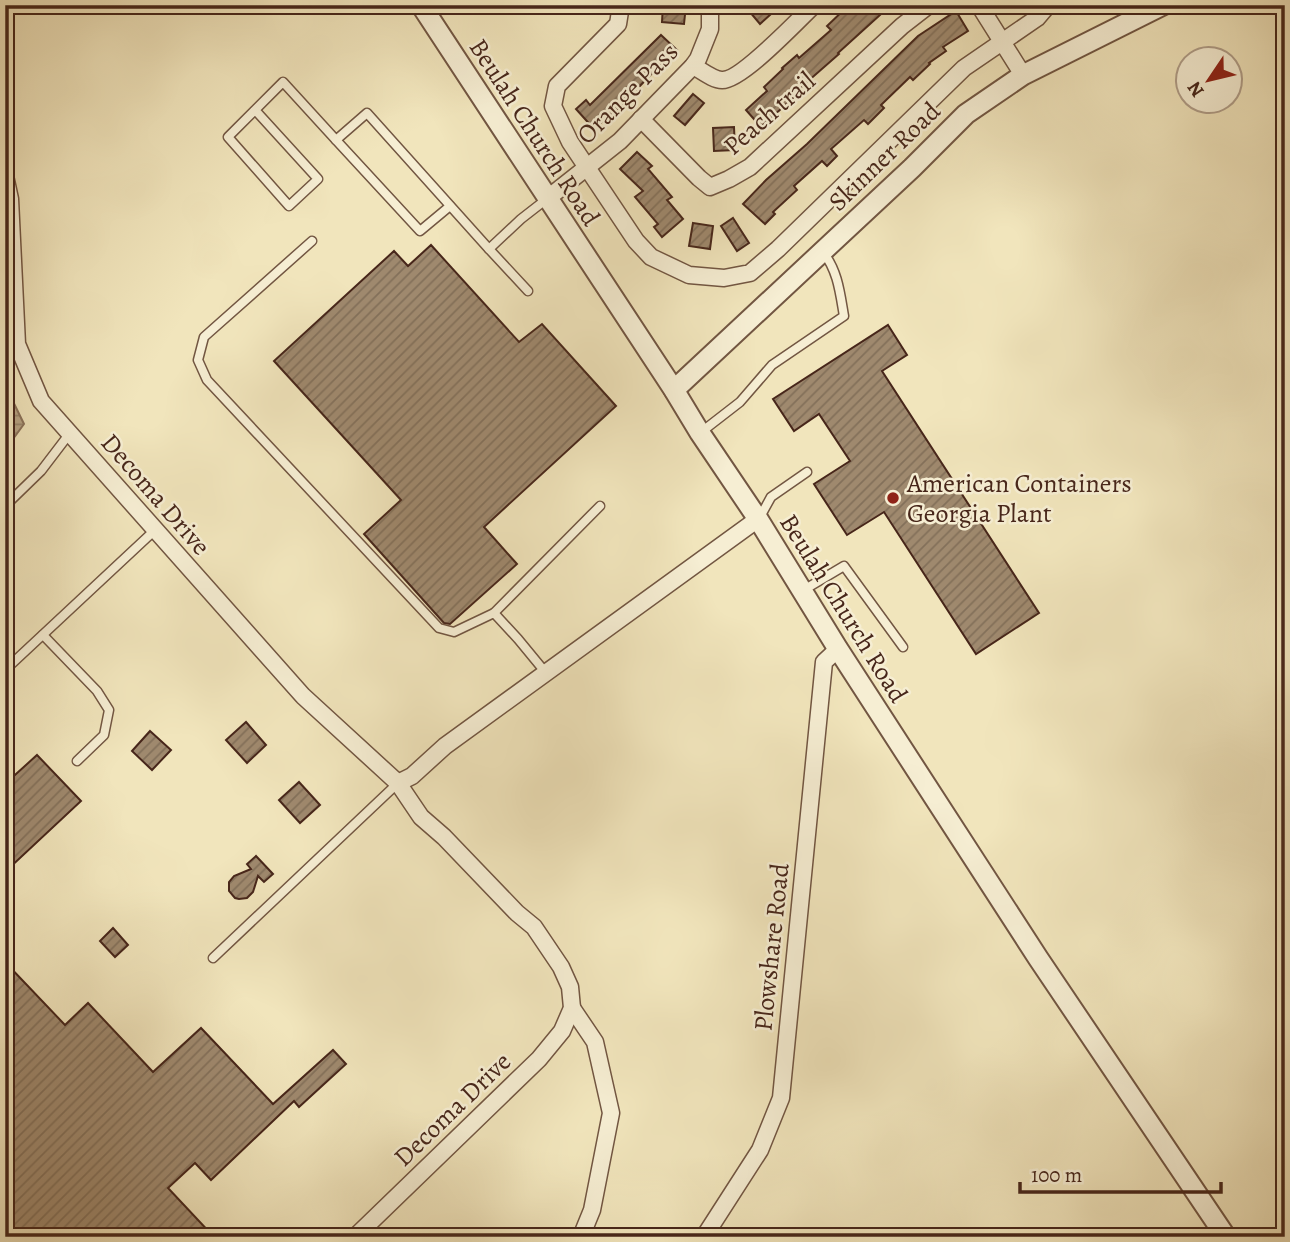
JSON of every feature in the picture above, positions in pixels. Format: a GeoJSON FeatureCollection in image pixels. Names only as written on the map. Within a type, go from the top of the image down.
{"type":"FeatureCollection","features":[{"type":"Feature","properties":{"kind":"street","name":"Beulah Church Road"},"geometry":{"type":"LineString","coordinates":[[421,5],[758,519],[838,649],[1038,958],[1226,1237]]}},
{"type":"Feature","properties":{"kind":"street"},"geometry":{"type":"LineString","coordinates":[[621,5],[618,24],[557,86],[553,106],[570,142],[636,241],[650,257],[689,275],[724,278],[750,273],[964,68],[1037,18],[1048,5]]}},
{"type":"Feature","properties":{"kind":"street","name":"Orange Pass"},"geometry":{"type":"LineString","coordinates":[[548,198],[620,141],[698,59],[710,29],[710,5]]}},
{"type":"Feature","properties":{"kind":"street"},"geometry":{"type":"LineString","coordinates":[[692,66],[720,81],[734,78],[814,5]]}},
{"type":"Feature","properties":{"kind":"street","name":"Peach trail"},"geometry":{"type":"LineString","coordinates":[[641,119],[710,187],[750,167],[902,26],[929,5]]}},
{"type":"Feature","properties":{"kind":"street"},"geometry":{"type":"LineString","coordinates":[[979,5],[1023,75]]}},
{"type":"Feature","properties":{"kind":"street","name":"Skinner Road"},"geometry":{"type":"LineString","coordinates":[[674,390],[912,168],[966,114],[1023,75],[1164,5]]}},
{"type":"Feature","properties":{"kind":"street","name":"Decoma Drive"},"geometry":{"type":"LineString","coordinates":[[5,176],[10,199],[17,344],[41,401],[303,696],[398,783],[421,817],[534,927],[561,967],[570,987],[572,1008],[595,1042],[611,1113],[592,1210],[582,1237]]}},
{"type":"Feature","properties":{"kind":"street"},"geometry":{"type":"LineString","coordinates":[[398,783],[412,776],[445,746],[758,519]]}},
{"type":"Feature","properties":{"kind":"street","name":"Plowshare Road"},"geometry":{"type":"LineString","coordinates":[[704,1237],[760,1150],[781,1098],[824,662],[838,649]]}},
{"type":"Feature","properties":{"kind":"street","name":"Decoma Drive"},"geometry":{"type":"LineString","coordinates":[[355,1237],[539,1059],[562,1031],[572,1008]]}},
{"type":"Feature","properties":{"kind":"lane"},"geometry":{"type":"LineString","coordinates":[[255,110],[318,178],[289,206],[228,137],[255,110],[284,82],[420,231],[450,206]]}},
{"type":"Feature","properties":{"kind":"lane"},"geometry":{"type":"LineString","coordinates":[[336,140],[367,113],[528,291]]}},
{"type":"Feature","properties":{"kind":"lane"},"geometry":{"type":"LineString","coordinates":[[489,249],[548,198]]}},
{"type":"Feature","properties":{"kind":"lane"},"geometry":{"type":"LineString","coordinates":[[312,241],[204,337],[198,360],[207,380],[439,628],[454,632],[494,613],[600,506]]}},
{"type":"Feature","properties":{"kind":"lane"},"geometry":{"type":"LineString","coordinates":[[700,433],[740,402],[772,365],[844,316],[838,281],[831,262],[822,252]]}},
{"type":"Feature","properties":{"kind":"lane"},"geometry":{"type":"LineString","coordinates":[[5,506],[41,471],[70,433]]}},
{"type":"Feature","properties":{"kind":"lane"},"geometry":{"type":"LineString","coordinates":[[758,519],[771,497],[807,472]]}},
{"type":"Feature","properties":{"kind":"lane"},"geometry":{"type":"LineString","coordinates":[[5,670],[155,530]]}},
{"type":"Feature","properties":{"kind":"lane"},"geometry":{"type":"LineString","coordinates":[[802,591],[844,566],[903,647]]}},
{"type":"Feature","properties":{"kind":"lane"},"geometry":{"type":"LineString","coordinates":[[494,613],[546,673]]}},
{"type":"Feature","properties":{"kind":"lane"},"geometry":{"type":"LineString","coordinates":[[43,635],[97,691],[109,710],[104,735],[77,761]]}},
{"type":"Feature","properties":{"kind":"lane"},"geometry":{"type":"LineString","coordinates":[[213,958],[398,783]]}},
{"type":"Feature","properties":{"kind":"shaded area"},"geometry":{"type":"Polygon","coordinates":[[[5,385],[24,424],[5,450],[5,385]]]}},
{"type":"Feature","properties":{"kind":"building"},"geometry":{"type":"Polygon","coordinates":[[[663,5],[686,5],[684,24],[662,22],[663,5]]]}},
{"type":"Feature","properties":{"kind":"building"},"geometry":{"type":"Polygon","coordinates":[[[744,5],[781,5],[760,24],[744,5]]]}},
{"type":"Feature","properties":{"kind":"building"},"geometry":{"type":"Polygon","coordinates":[[[849,5],[891,5],[761,127],[746,110],[767,91],[764,87],[782,68],[797,55],[799,58],[831,30],[827,26],[849,5]]]}},
{"type":"Feature","properties":{"kind":"building"},"geometry":{"type":"Polygon","coordinates":[[[956,11],[968,31],[943,47],[946,51],[929,63],[913,80],[910,77],[881,105],[884,108],[868,124],[864,120],[831,149],[837,156],[827,166],[822,161],[794,186],[797,190],[773,212],[775,214],[765,224],[743,204],[918,36],[956,11]]]}},
{"type":"Feature","properties":{"kind":"building"},"geometry":{"type":"Polygon","coordinates":[[[661,35],[677,50],[612,115],[594,129],[576,109],[586,100],[590,105],[661,35]]]}},
{"type":"Feature","properties":{"kind":"building"},"geometry":{"type":"Polygon","coordinates":[[[693,94],[704,103],[685,125],[674,116],[693,94]]]}},
{"type":"Feature","properties":{"kind":"building"},"geometry":{"type":"Polygon","coordinates":[[[734,127],[735,150],[714,151],[713,128],[734,127]]]}},
{"type":"Feature","properties":{"kind":"building"},"geometry":{"type":"Polygon","coordinates":[[[637,152],[652,166],[648,169],[672,197],[667,200],[683,219],[662,237],[654,227],[658,224],[635,197],[643,191],[620,169],[637,152]]]}},
{"type":"Feature","properties":{"kind":"building"},"geometry":{"type":"Polygon","coordinates":[[[733,218],[749,243],[737,251],[721,226],[733,218]]]}},
{"type":"Feature","properties":{"kind":"building"},"geometry":{"type":"Polygon","coordinates":[[[693,223],[713,226],[710,249],[689,246],[693,223]]]}},
{"type":"Feature","properties":{"kind":"building"},"geometry":{"type":"Polygon","coordinates":[[[431,245],[519,342],[542,324],[616,406],[484,527],[517,564],[450,624],[444,623],[364,534],[401,500],[274,361],[394,251],[408,266],[431,245]]]}},
{"type":"Feature","properties":{"kind":"building","name":"American Containers Georgia Plant"},"geometry":{"type":"Polygon","coordinates":[[[888,325],[907,355],[882,371],[1039,613],[976,654],[884,512],[847,535],[814,484],[850,461],[819,414],[794,431],[773,399],[888,325]]]}},
{"type":"Feature","properties":{"kind":"building"},"geometry":{"type":"Polygon","coordinates":[[[246,722],[266,745],[247,763],[226,740],[246,722]]]}},
{"type":"Feature","properties":{"kind":"building"},"geometry":{"type":"Polygon","coordinates":[[[150,731],[171,750],[152,770],[132,751],[150,731]]]}},
{"type":"Feature","properties":{"kind":"building"},"geometry":{"type":"Polygon","coordinates":[[[37,755],[81,801],[5,872],[5,784],[37,755]]]}},
{"type":"Feature","properties":{"kind":"building"},"geometry":{"type":"Polygon","coordinates":[[[299,782],[320,805],[300,823],[279,800],[299,782]]]}},
{"type":"Feature","properties":{"kind":"building"},"geometry":{"type":"Polygon","coordinates":[[[256,856],[273,874],[264,882],[258,876],[253,892],[247,898],[235,898],[229,891],[229,882],[234,876],[251,869],[247,864],[256,856]]]}},
{"type":"Feature","properties":{"kind":"building"},"geometry":{"type":"Polygon","coordinates":[[[113,928],[128,945],[115,957],[100,941],[113,928]]]}},
{"type":"Feature","properties":{"kind":"building"},"geometry":{"type":"Polygon","coordinates":[[[5,962],[65,1025],[88,1003],[153,1072],[201,1028],[273,1104],[333,1050],[346,1064],[299,1107],[294,1101],[211,1180],[195,1163],[168,1188],[214,1237],[5,1237],[5,962]]]}},
{"type":"Feature","properties":{"kind":"place","name":"American Containers Georgia Plant"},"geometry":{"type":"Point","coordinates":[893,498]}}]}
